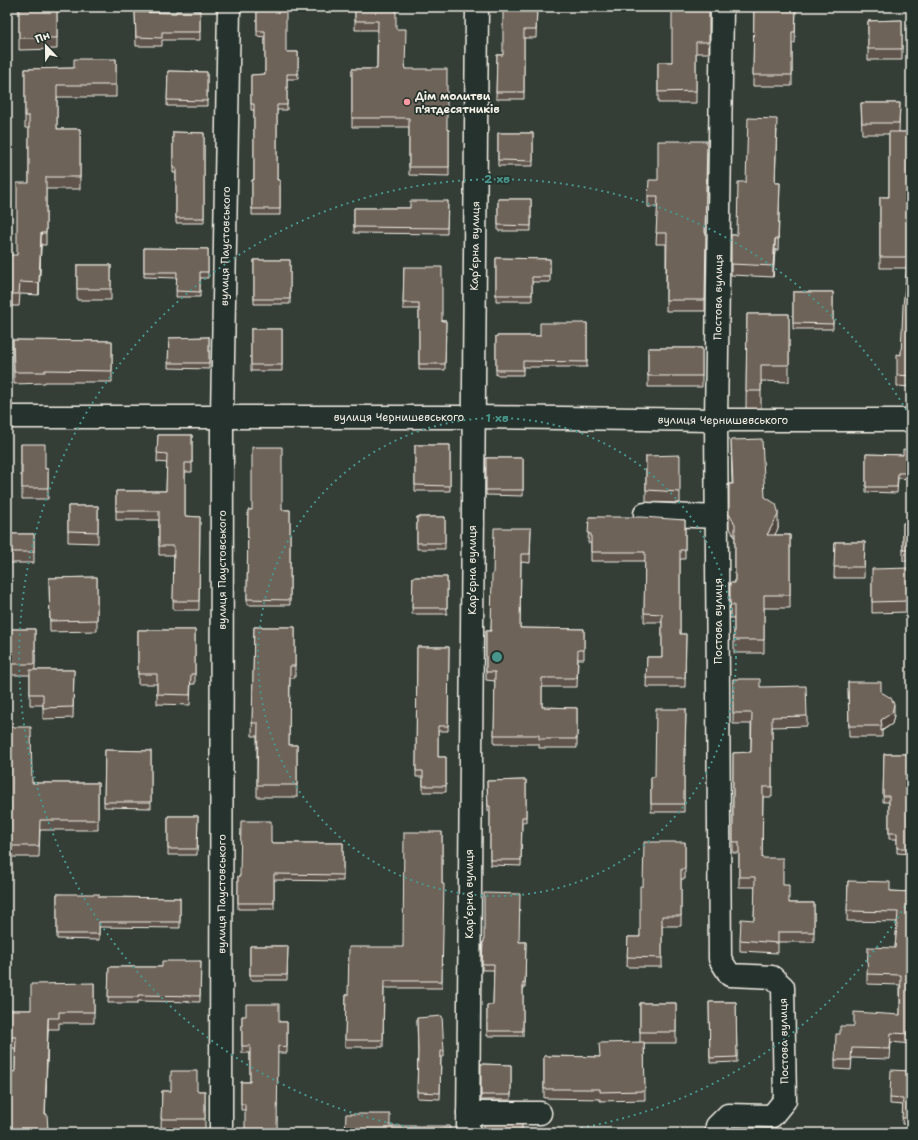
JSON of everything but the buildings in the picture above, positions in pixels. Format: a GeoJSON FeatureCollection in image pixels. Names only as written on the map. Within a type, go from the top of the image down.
{"type":"FeatureCollection","features":[{"type":"Feature","properties":{"kind":"street","name":"вулиця Паустовського"},"geometry":{"type":"LineString","coordinates":[[221,1133],[222,417],[229,7]]}},
{"type":"Feature","properties":{"kind":"street","name":"Карʼєрна вулиця"},"geometry":{"type":"LineString","coordinates":[[468,1123],[477,7]]}},
{"type":"Feature","properties":{"kind":"street","name":"Постова вулиця"},"geometry":{"type":"LineString","coordinates":[[717,1133],[717,1126],[728,1114],[772,1116],[785,1100],[783,987],[772,977],[730,975],[720,959],[716,420],[722,7]]}},
{"type":"Feature","properties":{"kind":"street","name":"вулиця Чернишевського"},"geometry":{"type":"LineString","coordinates":[[7,416],[911,420]]}},
{"type":"Feature","properties":{"kind":"street"},"geometry":{"type":"LineString","coordinates":[[645,514],[717,517]]}},
{"type":"Feature","properties":{"kind":"street"},"geometry":{"type":"LineString","coordinates":[[468,1123],[540,1113]]}},
{"type":"Feature","properties":{"kind":"place","name":"Дім молитви п'ятдесятників"},"geometry":{"type":"Point","coordinates":[407,102]}}]}
